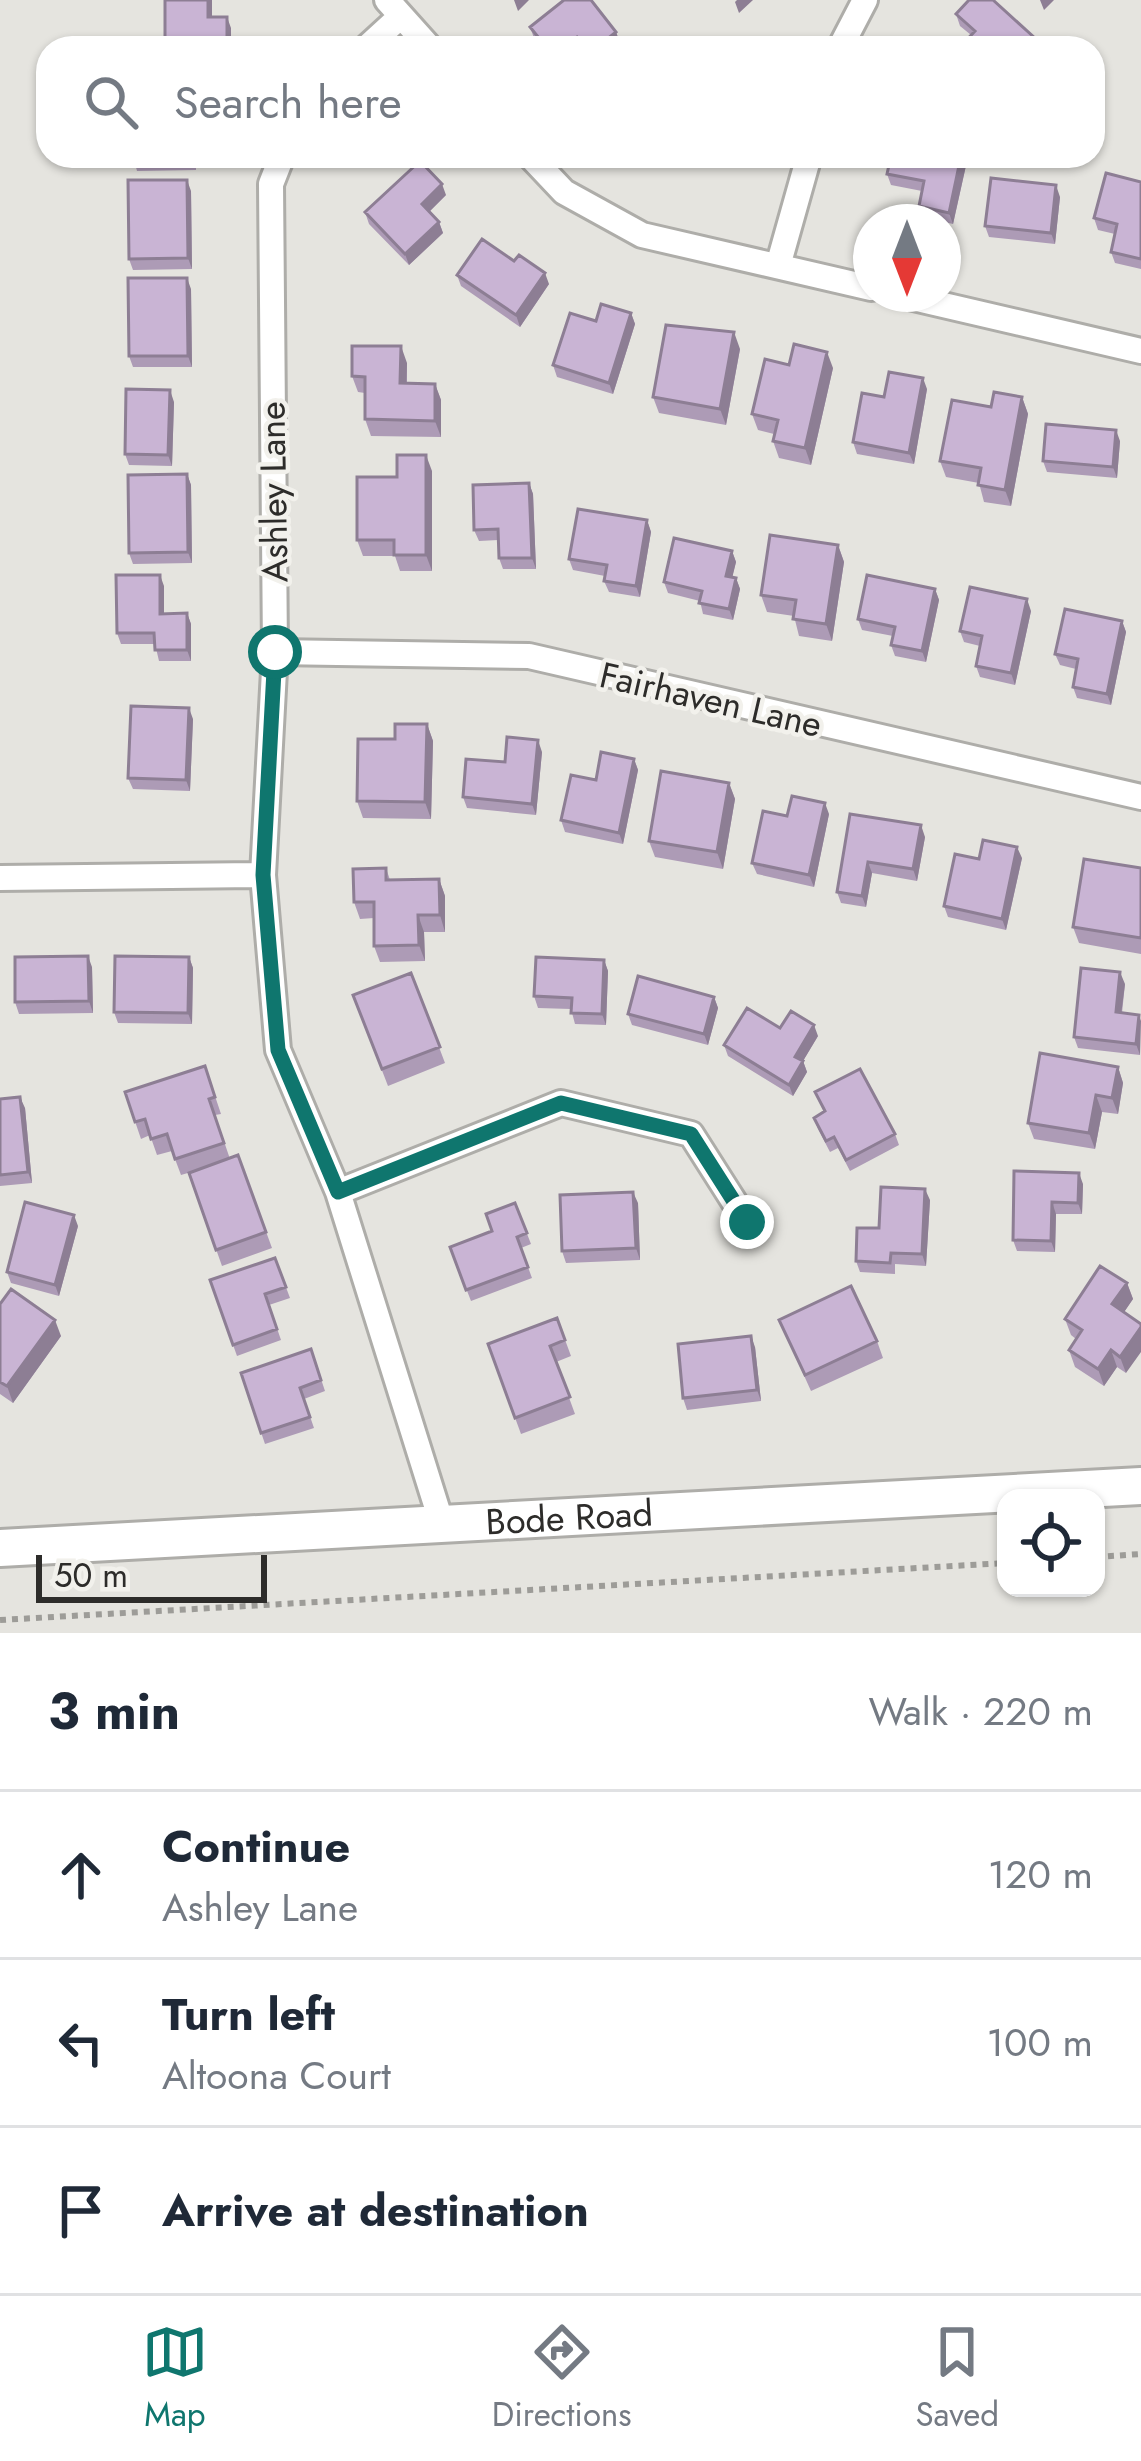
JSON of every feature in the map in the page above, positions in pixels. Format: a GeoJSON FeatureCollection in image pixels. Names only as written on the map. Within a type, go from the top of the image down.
{"type":"FeatureCollection","features":[{"type":"Feature","properties":{"kind":"street"},"geometry":{"type":"LineString","coordinates":[[846,36],[865,0]]}},
{"type":"Feature","properties":{"kind":"street"},"geometry":{"type":"LineString","coordinates":[[374,36],[394,8],[419,36]]}},
{"type":"Feature","properties":{"kind":"street","name":"Ashley Lane"},"geometry":{"type":"LineString","coordinates":[[277,168],[271,184],[275,652],[263,875],[278,1050],[338,1192],[441,1521]]}},
{"type":"Feature","properties":{"kind":"street"},"geometry":{"type":"LineString","coordinates":[[541,168],[564,192],[642,235],[853,284]]}},
{"type":"Feature","properties":{"kind":"street"},"geometry":{"type":"LineString","coordinates":[[778,266],[806,168]]}},
{"type":"Feature","properties":{"kind":"street"},"geometry":{"type":"LineString","coordinates":[[961,309],[1141,351]]}},
{"type":"Feature","properties":{"kind":"street","name":"Fairhaven Lane"},"geometry":{"type":"LineString","coordinates":[[275,652],[529,656],[1141,796]]}},
{"type":"Feature","properties":{"kind":"street"},"geometry":{"type":"LineString","coordinates":[[0,878],[263,875]]}},
{"type":"Feature","properties":{"kind":"street"},"geometry":{"type":"LineString","coordinates":[[338,1192],[561,1103],[691,1134],[747,1222]]}},
{"type":"Feature","properties":{"kind":"street","name":"Bode Road"},"geometry":{"type":"LineString","coordinates":[[0,1548],[1141,1486]]}},
{"type":"Feature","properties":{"kind":"path"},"geometry":{"type":"LineString","coordinates":[[1105,1556],[1141,1554]]}},
{"type":"Feature","properties":{"kind":"path"},"geometry":{"type":"LineString","coordinates":[[0,1620],[997,1564]]}},
{"type":"Feature","properties":{"kind":"building"},"geometry":{"type":"Polygon","coordinates":[[[165,0],[208,0],[208,17],[227,17],[227,36],[165,36],[165,0]]]}},
{"type":"Feature","properties":{"kind":"building"},"geometry":{"type":"Polygon","coordinates":[[[564,0],[591,0],[616,32],[611,36],[537,36],[530,27],[564,0]]]}},
{"type":"Feature","properties":{"kind":"building"},"geometry":{"type":"Polygon","coordinates":[[[969,0],[993,0],[1033,36],[970,36],[975,31],[956,14],[969,0]]]}},
{"type":"Feature","properties":{"kind":"building"},"geometry":{"type":"Polygon","coordinates":[[[412,168],[427,168],[442,184],[422,204],[439,222],[405,254],[365,212],[412,168]]]}},
{"type":"Feature","properties":{"kind":"building"},"geometry":{"type":"Polygon","coordinates":[[[888,168],[958,168],[951,204],[919,204],[924,181],[887,174],[888,168]]]}},
{"type":"Feature","properties":{"kind":"building"},"geometry":{"type":"Polygon","coordinates":[[[1106,173],[1141,182],[1141,259],[1111,252],[1117,224],[1094,218],[1106,173]]]}},
{"type":"Feature","properties":{"kind":"building"},"geometry":{"type":"Polygon","coordinates":[[[991,178],[1056,185],[1051,233],[985,226],[991,178]]]}},
{"type":"Feature","properties":{"kind":"building"},"geometry":{"type":"Polygon","coordinates":[[[128,180],[187,180],[188,258],[129,259],[128,180]]]}},
{"type":"Feature","properties":{"kind":"building"},"geometry":{"type":"Polygon","coordinates":[[[482,239],[514,261],[519,255],[545,273],[516,315],[457,275],[482,239]]]}},
{"type":"Feature","properties":{"kind":"building"},"geometry":{"type":"Polygon","coordinates":[[[128,278],[187,278],[188,356],[129,356],[128,278]]]}},
{"type":"Feature","properties":{"kind":"building"},"geometry":{"type":"Polygon","coordinates":[[[601,304],[631,313],[609,383],[553,365],[570,313],[596,321],[601,304]]]}},
{"type":"Feature","properties":{"kind":"building"},"geometry":{"type":"Polygon","coordinates":[[[666,325],[734,332],[720,409],[653,397],[666,325]]]}},
{"type":"Feature","properties":{"kind":"building"},"geometry":{"type":"Polygon","coordinates":[[[794,344],[827,352],[805,448],[773,441],[778,420],[752,414],[765,359],[789,365],[794,344]]]}},
{"type":"Feature","properties":{"kind":"building"},"geometry":{"type":"Polygon","coordinates":[[[352,346],[401,346],[400,383],[435,384],[435,421],[365,419],[365,377],[352,376],[352,346]]]}},
{"type":"Feature","properties":{"kind":"building"},"geometry":{"type":"Polygon","coordinates":[[[889,372],[923,378],[909,453],[853,442],[862,393],[884,397],[889,372]]]}},
{"type":"Feature","properties":{"kind":"building"},"geometry":{"type":"Polygon","coordinates":[[[126,389],[170,390],[168,455],[125,454],[126,389]]]}},
{"type":"Feature","properties":{"kind":"building"},"geometry":{"type":"Polygon","coordinates":[[[994,392],[1022,397],[1005,490],[978,485],[981,468],[940,461],[952,400],[991,407],[994,392]]]}},
{"type":"Feature","properties":{"kind":"building"},"geometry":{"type":"Polygon","coordinates":[[[1046,424],[1116,430],[1113,467],[1043,461],[1046,424]]]}},
{"type":"Feature","properties":{"kind":"building"},"geometry":{"type":"Polygon","coordinates":[[[397,455],[426,455],[426,555],[394,555],[394,540],[357,540],[357,477],[397,477],[397,455]]]}},
{"type":"Feature","properties":{"kind":"building"},"geometry":{"type":"Polygon","coordinates":[[[187,474],[188,552],[129,553],[128,475],[187,474]]]}},
{"type":"Feature","properties":{"kind":"building"},"geometry":{"type":"Polygon","coordinates":[[[529,483],[532,558],[499,558],[498,529],[474,530],[473,485],[529,483]]]}},
{"type":"Feature","properties":{"kind":"building"},"geometry":{"type":"Polygon","coordinates":[[[578,509],[647,520],[636,586],[604,581],[607,565],[569,559],[578,509]]]}},
{"type":"Feature","properties":{"kind":"building"},"geometry":{"type":"Polygon","coordinates":[[[770,535],[838,545],[826,624],[793,619],[796,600],[761,595],[770,535]]]}},
{"type":"Feature","properties":{"kind":"building"},"geometry":{"type":"Polygon","coordinates":[[[674,538],[732,551],[726,576],[736,578],[729,609],[699,603],[702,591],[664,582],[674,538]]]}},
{"type":"Feature","properties":{"kind":"building"},"geometry":{"type":"Polygon","coordinates":[[[116,575],[160,575],[160,614],[187,613],[187,650],[155,650],[154,633],[117,633],[116,575]]]}},
{"type":"Feature","properties":{"kind":"building"},"geometry":{"type":"Polygon","coordinates":[[[867,575],[935,589],[922,651],[891,645],[895,627],[858,619],[867,575]]]}},
{"type":"Feature","properties":{"kind":"building"},"geometry":{"type":"Polygon","coordinates":[[[970,587],[1027,599],[1011,673],[976,666],[982,636],[960,631],[970,587]]]}},
{"type":"Feature","properties":{"kind":"building"},"geometry":{"type":"Polygon","coordinates":[[[1065,609],[1122,621],[1107,694],[1073,687],[1078,659],[1055,654],[1065,609]]]}},
{"type":"Feature","properties":{"kind":"building"},"geometry":{"type":"Polygon","coordinates":[[[131,706],[189,708],[186,780],[128,778],[131,706]]]}},
{"type":"Feature","properties":{"kind":"building"},"geometry":{"type":"Polygon","coordinates":[[[395,724],[427,724],[425,802],[357,801],[358,739],[395,739],[395,724]]]}},
{"type":"Feature","properties":{"kind":"building"},"geometry":{"type":"Polygon","coordinates":[[[507,737],[538,740],[532,804],[463,797],[466,759],[505,762],[507,737]]]}},
{"type":"Feature","properties":{"kind":"building"},"geometry":{"type":"Polygon","coordinates":[[[601,752],[634,759],[619,833],[561,820],[571,775],[596,780],[601,752]]]}},
{"type":"Feature","properties":{"kind":"building"},"geometry":{"type":"Polygon","coordinates":[[[661,771],[729,783],[717,852],[649,841],[661,771]]]}},
{"type":"Feature","properties":{"kind":"building"},"geometry":{"type":"Polygon","coordinates":[[[792,796],[825,803],[809,875],[752,863],[763,811],[787,816],[792,796]]]}},
{"type":"Feature","properties":{"kind":"building"},"geometry":{"type":"Polygon","coordinates":[[[850,814],[921,825],[913,869],[868,862],[862,896],[837,892],[850,814]]]}},
{"type":"Feature","properties":{"kind":"building"},"geometry":{"type":"Polygon","coordinates":[[[983,840],[1017,847],[1002,919],[944,906],[955,854],[979,859],[983,840]]]}},
{"type":"Feature","properties":{"kind":"building"},"geometry":{"type":"Polygon","coordinates":[[[1084,859],[1141,868],[1141,938],[1073,927],[1084,859]]]}},
{"type":"Feature","properties":{"kind":"building"},"geometry":{"type":"Polygon","coordinates":[[[386,868],[386,880],[439,879],[440,915],[418,915],[419,945],[374,946],[374,902],[354,902],[353,869],[386,868]]]}},
{"type":"Feature","properties":{"kind":"building"},"geometry":{"type":"Polygon","coordinates":[[[88,956],[89,1001],[15,1002],[15,957],[88,956]]]}},
{"type":"Feature","properties":{"kind":"building"},"geometry":{"type":"Polygon","coordinates":[[[115,956],[189,957],[188,1013],[114,1012],[115,956]]]}},
{"type":"Feature","properties":{"kind":"building"},"geometry":{"type":"Polygon","coordinates":[[[536,957],[604,960],[602,1014],[571,1013],[572,998],[534,996],[536,957]]]}},
{"type":"Feature","properties":{"kind":"building"},"geometry":{"type":"Polygon","coordinates":[[[1081,968],[1120,972],[1116,1012],[1139,1015],[1136,1044],[1074,1037],[1081,968]]]}},
{"type":"Feature","properties":{"kind":"building"},"geometry":{"type":"Polygon","coordinates":[[[411,973],[440,1047],[382,1069],[353,995],[411,973]]]}},
{"type":"Feature","properties":{"kind":"building"},"geometry":{"type":"Polygon","coordinates":[[[638,976],[714,997],[704,1034],[628,1014],[638,976]]]}},
{"type":"Feature","properties":{"kind":"building"},"geometry":{"type":"Polygon","coordinates":[[[747,1008],[780,1028],[791,1011],[814,1025],[795,1057],[803,1061],[789,1085],[724,1045],[747,1008]]]}},
{"type":"Feature","properties":{"kind":"building"},"geometry":{"type":"Polygon","coordinates":[[[1040,1053],[1118,1067],[1112,1098],[1096,1095],[1089,1133],[1028,1123],[1040,1053]]]}},
{"type":"Feature","properties":{"kind":"building"},"geometry":{"type":"Polygon","coordinates":[[[205,1066],[215,1097],[209,1099],[224,1143],[175,1159],[167,1134],[151,1139],[145,1119],[135,1122],[125,1092],[205,1066]]]}},
{"type":"Feature","properties":{"kind":"building"},"geometry":{"type":"Polygon","coordinates":[[[860,1069],[895,1134],[846,1160],[834,1137],[826,1141],[814,1118],[825,1111],[815,1092],[860,1069]]]}},
{"type":"Feature","properties":{"kind":"building"},"geometry":{"type":"Polygon","coordinates":[[[20,1097],[28,1172],[0,1175],[0,1099],[20,1097]]]}},
{"type":"Feature","properties":{"kind":"building"},"geometry":{"type":"Polygon","coordinates":[[[238,1155],[266,1232],[216,1250],[189,1173],[238,1155]]]}},
{"type":"Feature","properties":{"kind":"building"},"geometry":{"type":"Polygon","coordinates":[[[1014,1171],[1079,1173],[1078,1203],[1052,1202],[1051,1241],[1013,1240],[1014,1171]]]}},
{"type":"Feature","properties":{"kind":"building"},"geometry":{"type":"Polygon","coordinates":[[[881,1187],[925,1189],[922,1254],[891,1253],[890,1263],[856,1261],[857,1228],[879,1228],[881,1187]]]}},
{"type":"Feature","properties":{"kind":"building"},"geometry":{"type":"Polygon","coordinates":[[[633,1192],[636,1248],[562,1251],[560,1195],[633,1192]]]}},
{"type":"Feature","properties":{"kind":"building"},"geometry":{"type":"Polygon","coordinates":[[[25,1202],[74,1215],[55,1285],[7,1272],[25,1202]]]}},
{"type":"Feature","properties":{"kind":"building"},"geometry":{"type":"Polygon","coordinates":[[[515,1203],[527,1233],[517,1237],[528,1267],[466,1290],[450,1247],[492,1231],[486,1214],[515,1203]]]}},
{"type":"Feature","properties":{"kind":"building"},"geometry":{"type":"Polygon","coordinates":[[[275,1258],[286,1287],[265,1294],[277,1329],[233,1345],[210,1280],[275,1258]]]}},
{"type":"Feature","properties":{"kind":"building"},"geometry":{"type":"Polygon","coordinates":[[[1100,1266],[1127,1283],[1112,1304],[1141,1327],[1120,1357],[1111,1350],[1098,1369],[1069,1350],[1082,1330],[1065,1319],[1100,1266]]]}},
{"type":"Feature","properties":{"kind":"building"},"geometry":{"type":"Polygon","coordinates":[[[851,1286],[877,1341],[805,1375],[779,1320],[851,1286]]]}},
{"type":"Feature","properties":{"kind":"building"},"geometry":{"type":"Polygon","coordinates":[[[11,1289],[55,1320],[7,1386],[0,1382],[0,1304],[11,1289]]]}},
{"type":"Feature","properties":{"kind":"building"},"geometry":{"type":"Polygon","coordinates":[[[557,1318],[565,1340],[550,1346],[570,1397],[515,1418],[488,1344],[557,1318]]]}},
{"type":"Feature","properties":{"kind":"building"},"geometry":{"type":"Polygon","coordinates":[[[751,1336],[757,1390],[683,1398],[678,1344],[751,1336]]]}},
{"type":"Feature","properties":{"kind":"building"},"geometry":{"type":"Polygon","coordinates":[[[311,1349],[321,1380],[300,1388],[310,1417],[261,1433],[241,1373],[311,1349]]]}},
{"type":"Feature","properties":{"kind":"route"},"geometry":{"type":"LineString","coordinates":[[275,652],[263,875],[278,1050],[338,1192],[561,1103],[691,1134],[747,1222]]}}]}
